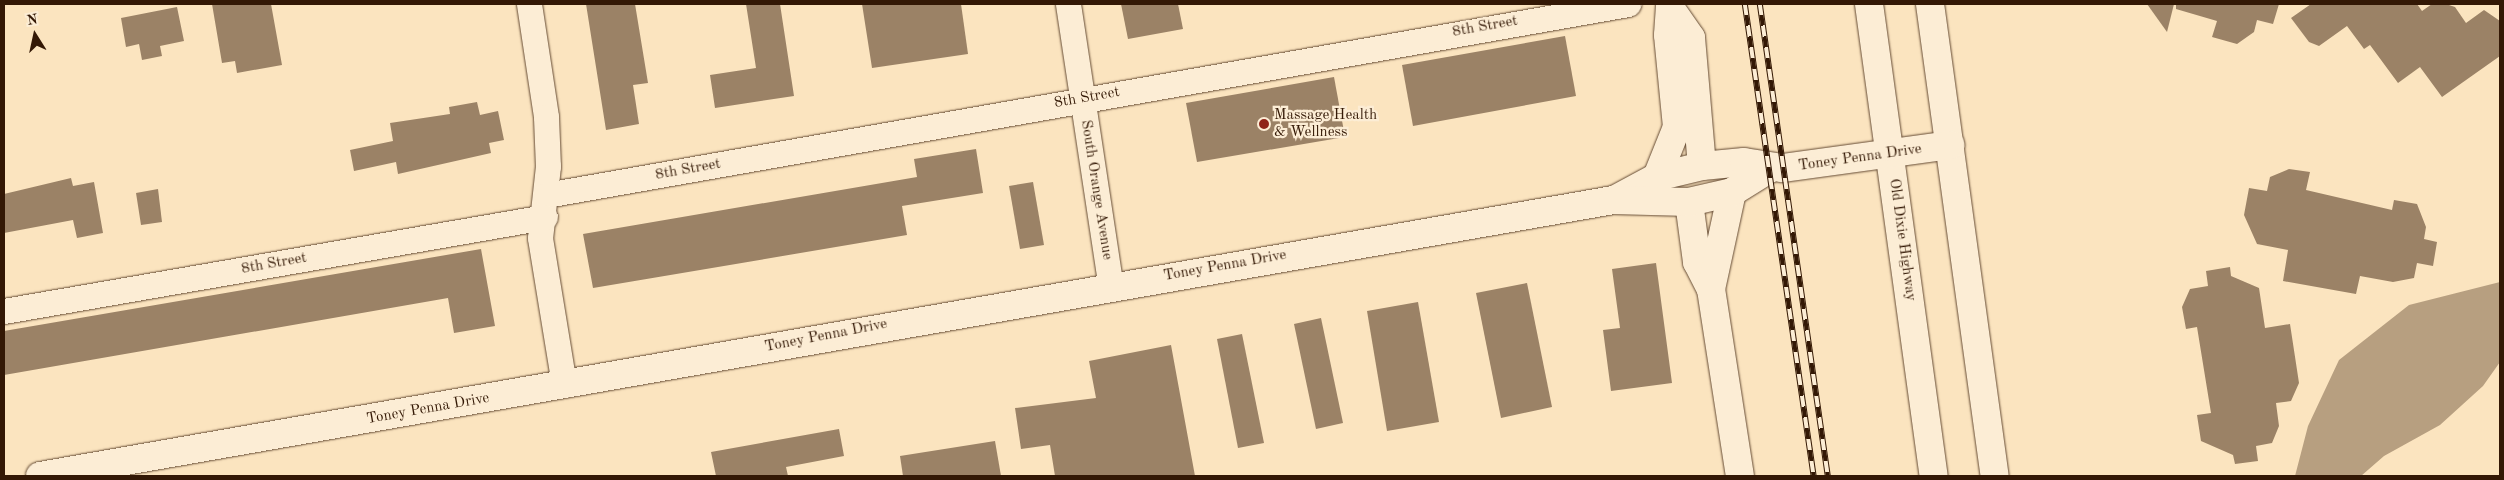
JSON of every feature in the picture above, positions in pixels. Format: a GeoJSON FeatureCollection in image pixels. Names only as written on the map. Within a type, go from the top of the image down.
{"type":"FeatureCollection","features":[{"type":"Feature","properties":{"kind":"street"},"geometry":{"type":"LineString","coordinates":[[529,4],[546,117],[546,206],[540,238],[564,385]]}},
{"type":"Feature","properties":{"kind":"street","name":"South Orange Avenue"},"geometry":{"type":"LineString","coordinates":[[1068,4],[1111,287]]}},
{"type":"Feature","properties":{"kind":"street","name":"8th Street"},"geometry":{"type":"LineString","coordinates":[[4,311],[546,206],[1082,98],[1628,4]]}},
{"type":"Feature","properties":{"kind":"street","name":"Old Dixie Highway"},"geometry":{"type":"LineString","coordinates":[[1869,4],[1934,476]]}},
{"type":"Feature","properties":{"kind":"street"},"geometry":{"type":"LineString","coordinates":[[1930,4],[1995,476]]}},
{"type":"Feature","properties":{"kind":"street"},"geometry":{"type":"LineString","coordinates":[[1671,7],[1691,38],[1702,166]]}},
{"type":"Feature","properties":{"kind":"street"},"geometry":{"type":"LineString","coordinates":[[1657,177],[1678,127],[1668,34],[1671,7]]}},
{"type":"Feature","properties":{"kind":"street","name":"Toney Penna Drive"},"geometry":{"type":"LineString","coordinates":[[1613,200],[1657,177],[1702,166],[1744,162],[1769,169],[1950,145]]}},
{"type":"Feature","properties":{"kind":"street","name":"Toney Penna Drive"},"geometry":{"type":"LineString","coordinates":[[40,476],[1613,200],[1689,202],[1732,192],[1769,169]]}},
{"type":"Feature","properties":{"kind":"street"},"geometry":{"type":"LineString","coordinates":[[1711,289],[1732,192]]}},
{"type":"Feature","properties":{"kind":"street"},"geometry":{"type":"LineString","coordinates":[[1689,202],[1697,262],[1711,289],[1740,476]]}},
{"type":"Feature","properties":{"kind":"shaded area"},"geometry":{"type":"Polygon","coordinates":[[[2500,282],[2500,362],[2483,386],[2440,425],[2384,456],[2361,476],[2295,476],[2308,426],[2339,360],[2409,305],[2500,282]]]}},
{"type":"Feature","properties":{"kind":"building"},"geometry":{"type":"Polygon","coordinates":[[[212,4],[271,4],[282,65],[237,73],[235,61],[222,63],[212,4]]]}},
{"type":"Feature","properties":{"kind":"building"},"geometry":{"type":"Polygon","coordinates":[[[586,4],[635,4],[648,83],[633,85],[639,124],[606,130],[586,4]]]}},
{"type":"Feature","properties":{"kind":"building"},"geometry":{"type":"Polygon","coordinates":[[[746,4],[780,4],[794,96],[715,108],[710,75],[756,68],[746,4]]]}},
{"type":"Feature","properties":{"kind":"building"},"geometry":{"type":"Polygon","coordinates":[[[862,4],[961,4],[968,54],[872,68],[862,4]]]}},
{"type":"Feature","properties":{"kind":"building"},"geometry":{"type":"Polygon","coordinates":[[[1121,4],[1178,4],[1183,29],[1128,39],[1121,4]]]}},
{"type":"Feature","properties":{"kind":"building"},"geometry":{"type":"Polygon","coordinates":[[[2147,4],[2174,4],[2167,32],[2147,4]]]}},
{"type":"Feature","properties":{"kind":"building"},"geometry":{"type":"Polygon","coordinates":[[[2176,4],[2279,4],[2273,24],[2257,20],[2254,32],[2237,44],[2212,37],[2217,21],[2176,9],[2176,4]]]}},
{"type":"Feature","properties":{"kind":"building"},"geometry":{"type":"Polygon","coordinates":[[[2311,4],[2417,4],[2422,11],[2432,4],[2446,4],[2455,7],[2466,23],[2484,10],[2500,21],[2500,56],[2442,97],[2420,67],[2398,83],[2370,45],[2364,49],[2347,26],[2319,46],[2309,42],[2291,18],[2311,4]]]}},
{"type":"Feature","properties":{"kind":"building"},"geometry":{"type":"Polygon","coordinates":[[[177,7],[184,41],[160,46],[162,56],[142,60],[139,44],[126,47],[121,18],[177,7]]]}},
{"type":"Feature","properties":{"kind":"building"},"geometry":{"type":"Polygon","coordinates":[[[1565,36],[1576,96],[1413,126],[1402,65],[1565,36]]]}},
{"type":"Feature","properties":{"kind":"building"},"geometry":{"type":"Polygon","coordinates":[[[1334,77],[1345,137],[1197,162],[1186,103],[1334,77]]]}},
{"type":"Feature","properties":{"kind":"building"},"geometry":{"type":"Polygon","coordinates":[[[477,102],[480,115],[498,111],[504,140],[489,143],[491,153],[398,174],[396,162],[354,171],[350,150],[393,141],[390,123],[450,114],[449,107],[477,102]]]}},
{"type":"Feature","properties":{"kind":"building"},"geometry":{"type":"Polygon","coordinates":[[[976,149],[983,193],[902,206],[907,235],[593,288],[583,234],[917,177],[914,159],[976,149]]]}},
{"type":"Feature","properties":{"kind":"building"},"geometry":{"type":"Polygon","coordinates":[[[2289,169],[2310,172],[2306,190],[2392,210],[2394,200],[2417,204],[2426,227],[2424,239],[2437,242],[2433,266],[2417,263],[2414,278],[2393,282],[2360,276],[2356,294],[2283,281],[2288,250],[2257,244],[2244,215],[2249,188],[2267,191],[2270,177],[2289,169]]]}},
{"type":"Feature","properties":{"kind":"building"},"geometry":{"type":"Polygon","coordinates":[[[71,178],[73,186],[94,182],[103,233],[77,238],[73,220],[4,233],[4,194],[71,178]]]}},
{"type":"Feature","properties":{"kind":"building"},"geometry":{"type":"Polygon","coordinates":[[[1033,182],[1044,245],[1020,249],[1009,186],[1033,182]]]}},
{"type":"Feature","properties":{"kind":"building"},"geometry":{"type":"Polygon","coordinates":[[[158,189],[162,222],[141,225],[136,193],[158,189]]]}},
{"type":"Feature","properties":{"kind":"building"},"geometry":{"type":"Polygon","coordinates":[[[481,249],[495,326],[454,333],[448,298],[4,375],[4,331],[481,249]]]}},
{"type":"Feature","properties":{"kind":"building"},"geometry":{"type":"Polygon","coordinates":[[[1656,263],[1672,383],[1611,391],[1603,330],[1620,328],[1612,269],[1656,263]]]}},
{"type":"Feature","properties":{"kind":"building"},"geometry":{"type":"Polygon","coordinates":[[[2230,267],[2231,276],[2259,288],[2265,328],[2290,324],[2299,383],[2291,401],[2276,403],[2279,426],[2272,443],[2256,446],[2258,461],[2235,464],[2233,455],[2201,441],[2197,415],[2211,413],[2197,327],[2186,329],[2182,307],[2190,289],[2208,286],[2206,271],[2230,267]]]}},
{"type":"Feature","properties":{"kind":"building"},"geometry":{"type":"Polygon","coordinates":[[[1527,283],[1552,407],[1501,418],[1476,293],[1527,283]]]}},
{"type":"Feature","properties":{"kind":"building"},"geometry":{"type":"Polygon","coordinates":[[[1418,302],[1439,422],[1387,431],[1367,311],[1418,302]]]}},
{"type":"Feature","properties":{"kind":"building"},"geometry":{"type":"Polygon","coordinates":[[[1321,318],[1343,423],[1316,429],[1294,324],[1321,318]]]}},
{"type":"Feature","properties":{"kind":"building"},"geometry":{"type":"Polygon","coordinates":[[[1242,334],[1264,443],[1238,448],[1217,339],[1242,334]]]}},
{"type":"Feature","properties":{"kind":"building"},"geometry":{"type":"Polygon","coordinates":[[[1171,345],[1195,476],[1055,476],[1050,445],[1021,449],[1015,408],[1096,398],[1089,361],[1171,345]]]}},
{"type":"Feature","properties":{"kind":"building"},"geometry":{"type":"Polygon","coordinates":[[[839,429],[844,456],[786,467],[788,476],[716,476],[711,452],[839,429]]]}},
{"type":"Feature","properties":{"kind":"building"},"geometry":{"type":"Polygon","coordinates":[[[995,441],[1001,476],[903,476],[900,456],[995,441]]]}},
{"type":"Feature","properties":{"kind":"railway"},"geometry":{"type":"LineString","coordinates":[[1745,4],[1814,476]]}},
{"type":"Feature","properties":{"kind":"railway"},"geometry":{"type":"LineString","coordinates":[[1760,4],[1828,476]]}},
{"type":"Feature","properties":{"kind":"place","name":"Massage Health & Wellness"},"geometry":{"type":"Point","coordinates":[1264,124]}}]}
